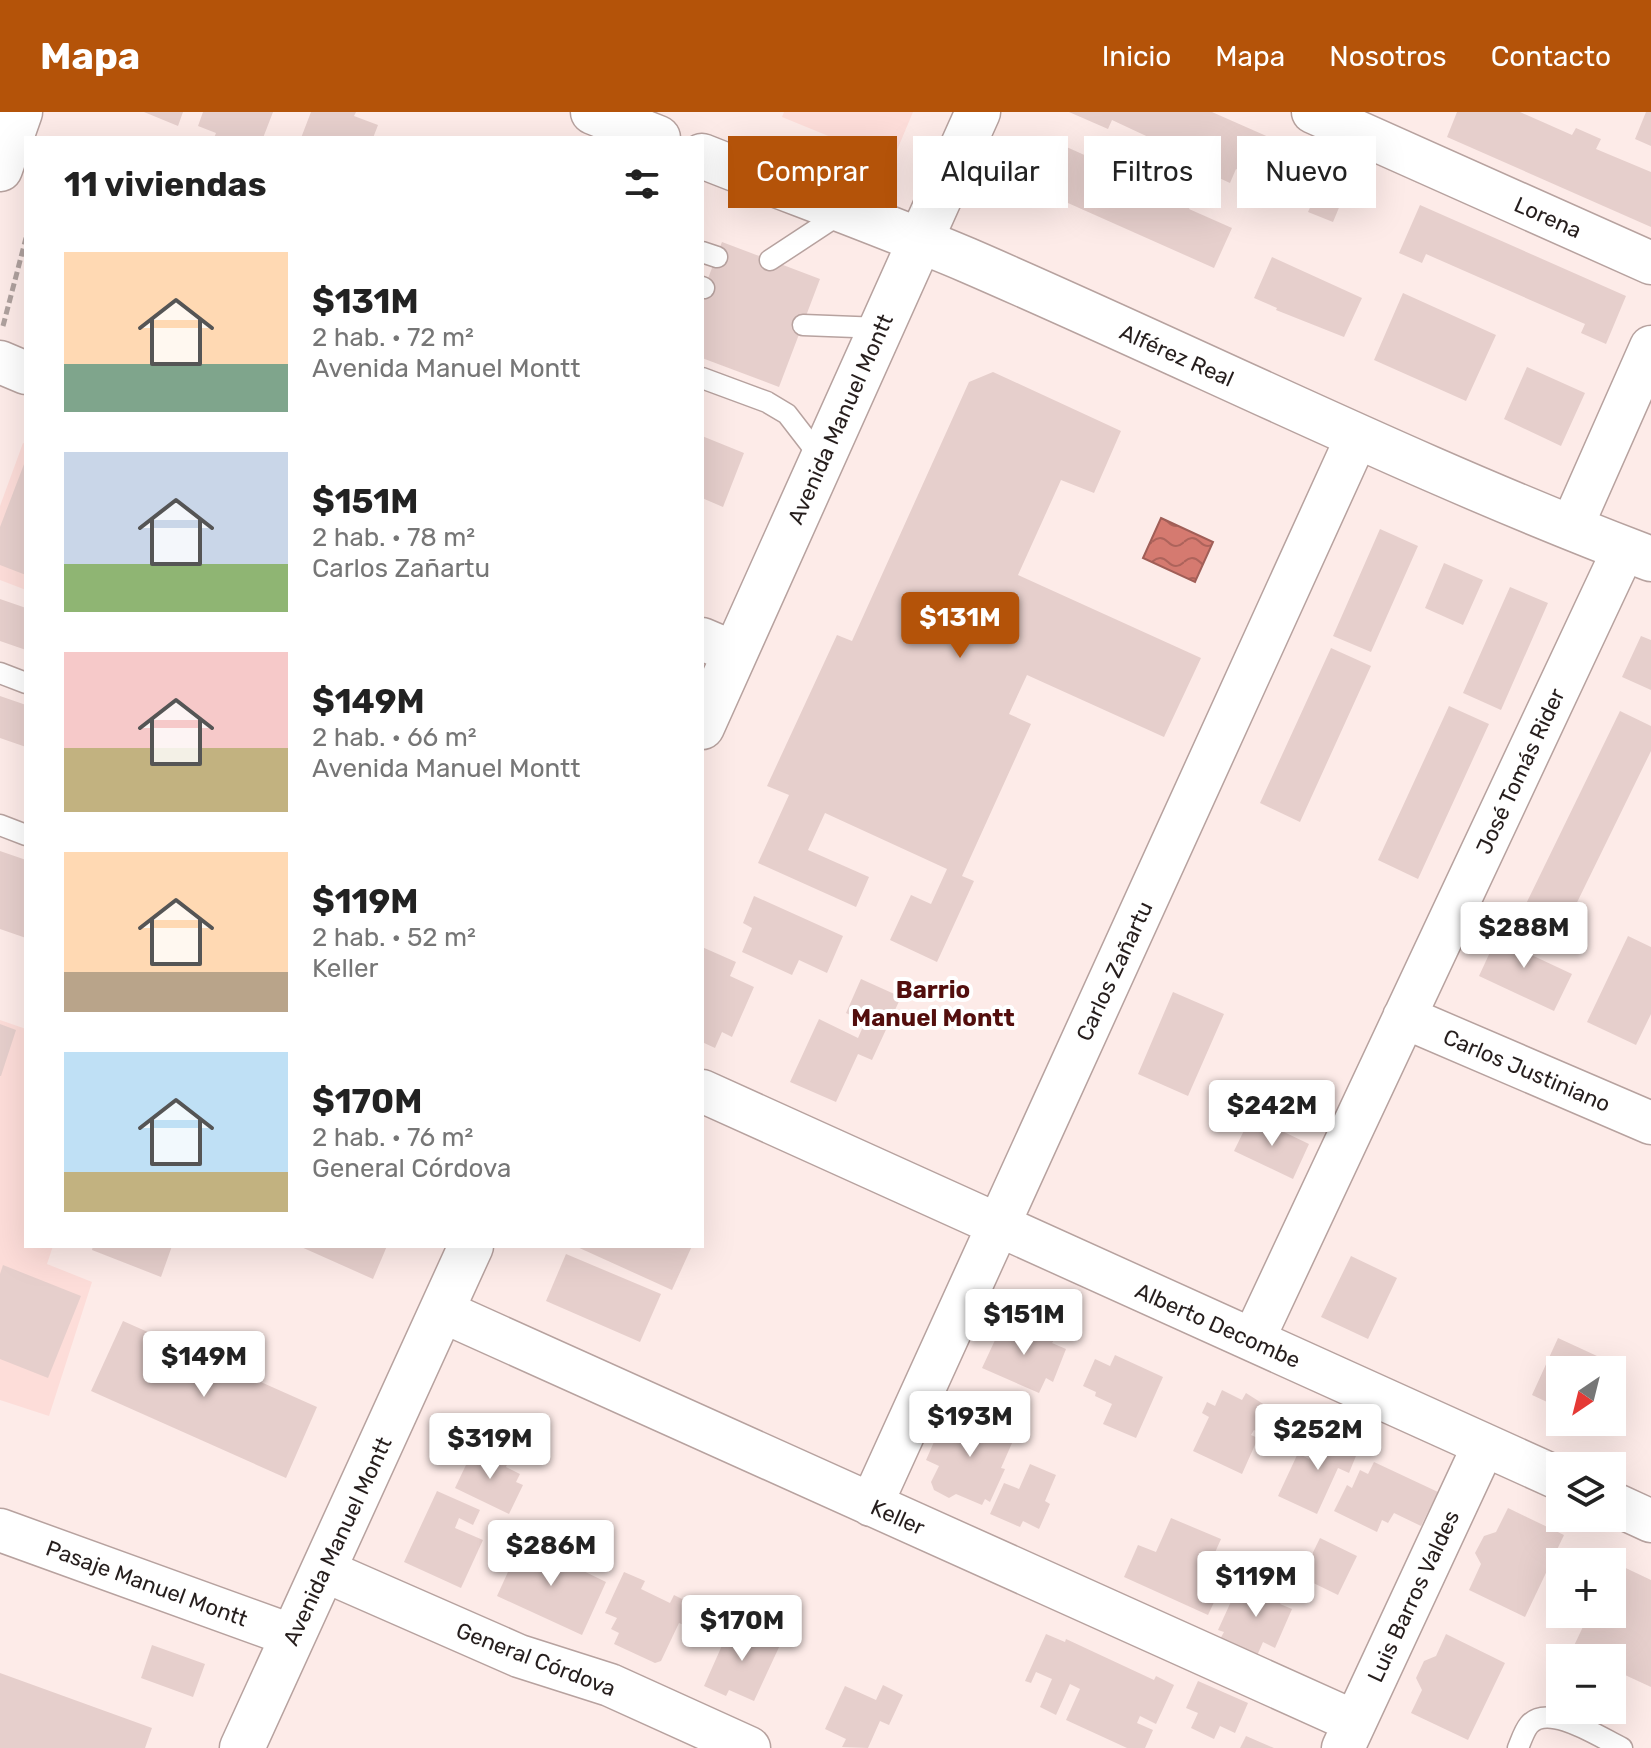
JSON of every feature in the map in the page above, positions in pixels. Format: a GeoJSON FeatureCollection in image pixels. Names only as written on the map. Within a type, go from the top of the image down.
{"type":"FeatureCollection","features":[{"type":"Feature","properties":{"kind":"main road"},"geometry":{"type":"LineString","coordinates":[[0,169],[20,112]]}},
{"type":"Feature","properties":{"kind":"main road","name":"Avenida Manuel Montt"},"geometry":{"type":"LineString","coordinates":[[704,717],[718,646],[821,458],[978,112]]}},
{"type":"Feature","properties":{"kind":"main road"},"geometry":{"type":"LineString","coordinates":[[606,123],[651,136]]}},
{"type":"Feature","properties":{"kind":"main road","name":"Alférez Real"},"geometry":{"type":"LineString","coordinates":[[704,157],[920,241],[1357,437],[1638,554]]}},
{"type":"Feature","properties":{"kind":"main road","name":"Avenida Manuel Montt"},"geometry":{"type":"LineString","coordinates":[[242,1748],[470,1248]]}},
{"type":"Feature","properties":{"kind":"street","name":"Lorena"},"geometry":{"type":"LineString","coordinates":[[1313,112],[1651,263]]}},
{"type":"Feature","properties":{"kind":"street"},"geometry":{"type":"LineString","coordinates":[[1571,528],[1651,347]]}},
{"type":"Feature","properties":{"kind":"street"},"geometry":{"type":"LineString","coordinates":[[0,362],[24,372]]}},
{"type":"Feature","properties":{"kind":"street","name":"Carlos Zañartu"},"geometry":{"type":"LineString","coordinates":[[871,1505],[1357,437]]}},
{"type":"Feature","properties":{"kind":"street","name":"José Tomás Rider"},"geometry":{"type":"LineString","coordinates":[[1253,1340],[1404,1017],[1638,554]]}},
{"type":"Feature","properties":{"kind":"street","name":"Carlos Justiniano"},"geometry":{"type":"LineString","coordinates":[[1404,1017],[1651,1123]]}},
{"type":"Feature","properties":{"kind":"street","name":"Alberto Decombe"},"geometry":{"type":"LineString","coordinates":[[704,1092],[1546,1473]]}},
{"type":"Feature","properties":{"kind":"street","name":"Keller"},"geometry":{"type":"LineString","coordinates":[[442,1311],[871,1505],[1349,1735]]}},
{"type":"Feature","properties":{"kind":"street","name":"Luis Barros Valdes"},"geometry":{"type":"LineString","coordinates":[[1349,1735],[1484,1445]]}},
{"type":"Feature","properties":{"kind":"street"},"geometry":{"type":"LineString","coordinates":[[1626,1509],[1651,1521]]}},
{"type":"Feature","properties":{"kind":"street","name":"Pasaje Manuel Montt"},"geometry":{"type":"LineString","coordinates":[[0,1530],[293,1636]]}},
{"type":"Feature","properties":{"kind":"street","name":"General Córdova"},"geometry":{"type":"LineString","coordinates":[[323,1570],[519,1656],[610,1685],[749,1748]]}},
{"type":"Feature","properties":{"kind":"lane"},"geometry":{"type":"LineString","coordinates":[[770,260],[843,212]]}},
{"type":"Feature","properties":{"kind":"lane"},"geometry":{"type":"LineString","coordinates":[[803,325],[881,328]]}},
{"type":"Feature","properties":{"kind":"lane"},"geometry":{"type":"LineString","coordinates":[[704,378],[770,394],[821,458]]}},
{"type":"Feature","properties":{"kind":"lane"},"geometry":{"type":"LineString","coordinates":[[0,673],[24,682]]}},
{"type":"Feature","properties":{"kind":"lane"},"geometry":{"type":"LineString","coordinates":[[0,825],[24,834]]}},
{"type":"Feature","properties":{"kind":"lane"},"geometry":{"type":"LineString","coordinates":[[1518,1748],[1530,1724],[1541,1716],[1557,1716],[1622,1748]]}},
{"type":"Feature","properties":{"kind":"path"},"geometry":{"type":"LineString","coordinates":[[0,336],[24,246]]}},
{"type":"Feature","properties":{"kind":"shaded area"},"geometry":{"type":"Polygon","coordinates":[[[784,112],[913,112],[897,150],[897,136],[828,136],[782,117],[784,112]]]}},
{"type":"Feature","properties":{"kind":"shaded area"},"geometry":{"type":"Polygon","coordinates":[[[24,443],[24,589],[0,580],[0,506],[24,443]]]}},
{"type":"Feature","properties":{"kind":"shaded area"},"geometry":{"type":"Polygon","coordinates":[[[0,1020],[24,1028],[24,1248],[52,1248],[47,1264],[92,1282],[49,1416],[0,1400],[0,1020]]]}},
{"type":"Feature","properties":{"kind":"water"},"geometry":{"type":"Polygon","coordinates":[[[1161,518],[1213,542],[1195,582],[1143,558],[1161,518]]]}},
{"type":"Feature","properties":{"kind":"building"},"geometry":{"type":"Polygon","coordinates":[[[144,112],[183,112],[178,126],[144,112]]]}},
{"type":"Feature","properties":{"kind":"building"},"geometry":{"type":"Polygon","coordinates":[[[203,112],[273,112],[264,136],[215,136],[216,133],[198,126],[203,112]]]}},
{"type":"Feature","properties":{"kind":"building"},"geometry":{"type":"Polygon","coordinates":[[[311,112],[356,112],[354,116],[378,125],[374,136],[302,136],[311,112]]]}},
{"type":"Feature","properties":{"kind":"building"},"geometry":{"type":"Polygon","coordinates":[[[1069,112],[1212,112],[1267,136],[1237,136],[1237,169],[1230,183],[1221,179],[1221,136],[1146,136],[1112,120],[1108,129],[1069,112]]]}},
{"type":"Feature","properties":{"kind":"building"},"geometry":{"type":"Polygon","coordinates":[[[1457,112],[1520,112],[1572,135],[1576,128],[1601,139],[1596,149],[1651,172],[1651,227],[1447,137],[1457,112]]]}},
{"type":"Feature","properties":{"kind":"building"},"geometry":{"type":"Polygon","coordinates":[[[1646,112],[1651,112],[1651,146],[1635,139],[1646,112]]]}},
{"type":"Feature","properties":{"kind":"building"},"geometry":{"type":"Polygon","coordinates":[[[1068,148],[1084,155],[1084,208],[1190,208],[1232,228],[1214,268],[1068,203],[1068,148]]]}},
{"type":"Feature","properties":{"kind":"building"},"geometry":{"type":"Polygon","coordinates":[[[1420,205],[1626,296],[1606,344],[1581,333],[1585,324],[1426,254],[1422,263],[1399,253],[1420,205]]]}},
{"type":"Feature","properties":{"kind":"building"},"geometry":{"type":"Polygon","coordinates":[[[1310,208],[1339,208],[1333,222],[1308,212],[1310,208]]]}},
{"type":"Feature","properties":{"kind":"building"},"geometry":{"type":"Polygon","coordinates":[[[722,242],[820,279],[779,387],[704,359],[704,289],[722,242]]]}},
{"type":"Feature","properties":{"kind":"building"},"geometry":{"type":"Polygon","coordinates":[[[1272,257],[1362,298],[1344,337],[1254,298],[1272,257]]]}},
{"type":"Feature","properties":{"kind":"building"},"geometry":{"type":"Polygon","coordinates":[[[1403,293],[1496,335],[1466,401],[1374,360],[1403,293]]]}},
{"type":"Feature","properties":{"kind":"building"},"geometry":{"type":"Polygon","coordinates":[[[1527,367],[1585,393],[1561,446],[1504,419],[1527,367]]]}},
{"type":"Feature","properties":{"kind":"building"},"geometry":{"type":"Polygon","coordinates":[[[993,372],[1121,431],[1094,493],[1061,480],[1018,575],[1201,658],[1164,737],[1027,675],[1009,714],[1031,724],[962,876],[974,881],[937,962],[890,940],[911,895],[931,904],[947,869],[825,813],[808,850],[869,877],[856,907],[758,863],[789,795],[767,786],[837,635],[852,641],[969,382],[993,372]]]}},
{"type":"Feature","properties":{"kind":"building"},"geometry":{"type":"Polygon","coordinates":[[[704,437],[744,453],[723,507],[704,499],[704,437]]]}},
{"type":"Feature","properties":{"kind":"building"},"geometry":{"type":"Polygon","coordinates":[[[24,464],[24,574],[0,565],[0,527],[24,464]]]}},
{"type":"Feature","properties":{"kind":"building"},"geometry":{"type":"Polygon","coordinates":[[[1380,529],[1418,546],[1371,652],[1333,636],[1380,529]]]}},
{"type":"Feature","properties":{"kind":"building"},"geometry":{"type":"Polygon","coordinates":[[[1444,563],[1483,580],[1463,625],[1425,608],[1444,563]]]}},
{"type":"Feature","properties":{"kind":"building"},"geometry":{"type":"Polygon","coordinates":[[[1510,587],[1548,603],[1501,710],[1463,693],[1510,587]]]}},
{"type":"Feature","properties":{"kind":"building"},"geometry":{"type":"Polygon","coordinates":[[[0,599],[24,607],[24,649],[0,641],[0,599]]]}},
{"type":"Feature","properties":{"kind":"building"},"geometry":{"type":"Polygon","coordinates":[[[1641,636],[1651,640],[1651,690],[1622,677],[1641,636]]]}},
{"type":"Feature","properties":{"kind":"building"},"geometry":{"type":"Polygon","coordinates":[[[1331,648],[1371,666],[1300,822],[1260,803],[1331,648]]]}},
{"type":"Feature","properties":{"kind":"building"},"geometry":{"type":"Polygon","coordinates":[[[0,696],[24,704],[24,746],[0,738],[0,696]]]}},
{"type":"Feature","properties":{"kind":"building"},"geometry":{"type":"Polygon","coordinates":[[[1449,706],[1489,724],[1418,879],[1378,860],[1449,706]]]}},
{"type":"Feature","properties":{"kind":"building"},"geometry":{"type":"Polygon","coordinates":[[[1620,711],[1651,726],[1651,751],[1564,929],[1523,910],[1620,711]]]}},
{"type":"Feature","properties":{"kind":"building"},"geometry":{"type":"Polygon","coordinates":[[[0,851],[24,859],[24,937],[0,929],[0,851]]]}},
{"type":"Feature","properties":{"kind":"building"},"geometry":{"type":"Polygon","coordinates":[[[754,896],[843,936],[827,973],[799,960],[792,975],[742,952],[752,928],[743,923],[754,896]]]}},
{"type":"Feature","properties":{"kind":"building"},"geometry":{"type":"Polygon","coordinates":[[[1504,922],[1531,934],[1523,951],[1572,974],[1554,1011],[1479,976],[1504,922]]]}},
{"type":"Feature","properties":{"kind":"building"},"geometry":{"type":"Polygon","coordinates":[[[1628,936],[1651,947],[1651,1014],[1636,1045],[1587,1022],[1628,936]]]}},
{"type":"Feature","properties":{"kind":"building"},"geometry":{"type":"Polygon","coordinates":[[[704,948],[736,962],[730,976],[754,987],[732,1037],[722,1032],[715,1048],[704,1043],[704,948]]]}},
{"type":"Feature","properties":{"kind":"building"},"geometry":{"type":"Polygon","coordinates":[[[861,979],[901,997],[872,1060],[858,1054],[836,1102],[790,1082],[819,1019],[858,1038],[865,1022],[846,1013],[861,979]]]}},
{"type":"Feature","properties":{"kind":"building"},"geometry":{"type":"Polygon","coordinates":[[[1173,992],[1224,1014],[1188,1096],[1138,1074],[1173,992]]]}},
{"type":"Feature","properties":{"kind":"building"},"geometry":{"type":"Polygon","coordinates":[[[0,1024],[16,1030],[1,1076],[0,1076],[0,1024]]]}},
{"type":"Feature","properties":{"kind":"building"},"geometry":{"type":"Polygon","coordinates":[[[1251,1116],[1309,1144],[1293,1179],[1234,1151],[1251,1116]]]}},
{"type":"Feature","properties":{"kind":"building"},"geometry":{"type":"Polygon","coordinates":[[[92,1248],[171,1248],[161,1277],[92,1248]]]}},
{"type":"Feature","properties":{"kind":"building"},"geometry":{"type":"Polygon","coordinates":[[[303,1248],[386,1248],[373,1279],[303,1248]]]}},
{"type":"Feature","properties":{"kind":"building"},"geometry":{"type":"Polygon","coordinates":[[[579,1248],[691,1248],[672,1290],[579,1248]]]}},
{"type":"Feature","properties":{"kind":"building"},"geometry":{"type":"Polygon","coordinates":[[[566,1254],[661,1294],[640,1342],[546,1301],[566,1254]]]}},
{"type":"Feature","properties":{"kind":"building"},"geometry":{"type":"Polygon","coordinates":[[[1351,1256],[1397,1278],[1368,1339],[1321,1317],[1351,1256]]]}},
{"type":"Feature","properties":{"kind":"building"},"geometry":{"type":"Polygon","coordinates":[[[3,1265],[81,1296],[48,1378],[0,1359],[0,1274],[3,1265]]]}},
{"type":"Feature","properties":{"kind":"building"},"geometry":{"type":"Polygon","coordinates":[[[123,1321],[317,1407],[286,1478],[91,1391],[123,1321]]]}},
{"type":"Feature","properties":{"kind":"building"},"geometry":{"type":"Polygon","coordinates":[[[1003,1323],[1024,1333],[1026,1327],[1066,1349],[1053,1382],[1046,1378],[1039,1393],[982,1368],[1003,1323]]]}},
{"type":"Feature","properties":{"kind":"building"},"geometry":{"type":"Polygon","coordinates":[[[1558,1338],[1597,1356],[1550,1356],[1558,1338]]]}},
{"type":"Feature","properties":{"kind":"building"},"geometry":{"type":"Polygon","coordinates":[[[1115,1355],[1163,1377],[1136,1438],[1103,1424],[1112,1404],[1083,1386],[1095,1359],[1110,1366],[1115,1355]]]}},
{"type":"Feature","properties":{"kind":"building"},"geometry":{"type":"Polygon","coordinates":[[[1546,1364],[1546,1402],[1532,1395],[1546,1364]]]}},
{"type":"Feature","properties":{"kind":"building"},"geometry":{"type":"Polygon","coordinates":[[[1222,1390],[1242,1400],[1246,1393],[1271,1409],[1261,1433],[1254,1430],[1251,1435],[1258,1438],[1242,1474],[1193,1451],[1209,1417],[1202,1413],[1207,1402],[1215,1406],[1222,1390]]]}},
{"type":"Feature","properties":{"kind":"building"},"geometry":{"type":"Polygon","coordinates":[[[963,1411],[1016,1434],[990,1502],[985,1499],[982,1505],[956,1494],[949,1498],[934,1490],[931,1482],[939,1466],[926,1460],[941,1426],[954,1432],[963,1411]]]}},
{"type":"Feature","properties":{"kind":"building"},"geometry":{"type":"Polygon","coordinates":[[[1327,1429],[1351,1440],[1348,1446],[1358,1451],[1349,1473],[1338,1468],[1317,1514],[1278,1496],[1298,1453],[1309,1459],[1327,1429]]]}},
{"type":"Feature","properties":{"kind":"building"},"geometry":{"type":"Polygon","coordinates":[[[475,1446],[508,1462],[506,1467],[520,1474],[516,1482],[523,1485],[509,1514],[455,1488],[475,1446]]]}},
{"type":"Feature","properties":{"kind":"building"},"geometry":{"type":"Polygon","coordinates":[[[1374,1462],[1438,1492],[1421,1526],[1394,1513],[1388,1523],[1382,1520],[1377,1532],[1334,1511],[1347,1485],[1352,1488],[1360,1470],[1368,1474],[1374,1462]]]}},
{"type":"Feature","properties":{"kind":"building"},"geometry":{"type":"Polygon","coordinates":[[[1030,1464],[1056,1475],[1045,1501],[1050,1504],[1039,1529],[1023,1521],[1020,1527],[990,1514],[1004,1483],[1019,1489],[1030,1464]]]}},
{"type":"Feature","properties":{"kind":"building"},"geometry":{"type":"Polygon","coordinates":[[[437,1491],[480,1510],[473,1525],[459,1518],[455,1528],[483,1540],[461,1588],[404,1562],[437,1491]]]}},
{"type":"Feature","properties":{"kind":"building"},"geometry":{"type":"Polygon","coordinates":[[[1508,1508],[1546,1526],[1546,1532],[1564,1535],[1558,1548],[1546,1548],[1546,1573],[1525,1617],[1469,1590],[1481,1564],[1475,1553],[1484,1536],[1496,1532],[1508,1508]]]}},
{"type":"Feature","properties":{"kind":"building"},"geometry":{"type":"Polygon","coordinates":[[[1171,1518],[1221,1539],[1205,1575],[1223,1583],[1208,1615],[1124,1577],[1138,1545],[1156,1552],[1171,1518]]]}},
{"type":"Feature","properties":{"kind":"building"},"geometry":{"type":"Polygon","coordinates":[[[1320,1538],[1357,1556],[1338,1595],[1301,1577],[1320,1538]]]}},
{"type":"Feature","properties":{"kind":"building"},"geometry":{"type":"Polygon","coordinates":[[[522,1541],[606,1582],[582,1635],[497,1596],[522,1541]]]}},
{"type":"Feature","properties":{"kind":"building"},"geometry":{"type":"Polygon","coordinates":[[[1626,1568],[1651,1580],[1651,1687],[1626,1675],[1626,1644],[1575,1644],[1582,1628],[1626,1628],[1626,1568]]]}},
{"type":"Feature","properties":{"kind":"building"},"geometry":{"type":"Polygon","coordinates":[[[624,1572],[645,1581],[641,1589],[670,1603],[674,1595],[700,1608],[691,1628],[679,1623],[661,1661],[655,1663],[614,1644],[619,1633],[611,1629],[617,1618],[605,1613],[624,1572]]]}},
{"type":"Feature","properties":{"kind":"building"},"geometry":{"type":"Polygon","coordinates":[[[1257,1576],[1287,1590],[1280,1604],[1292,1609],[1275,1648],[1263,1642],[1256,1658],[1219,1641],[1224,1632],[1218,1630],[1234,1595],[1246,1600],[1257,1576]]]}},
{"type":"Feature","properties":{"kind":"building"},"geometry":{"type":"Polygon","coordinates":[[[732,1623],[780,1645],[754,1701],[729,1690],[726,1696],[704,1686],[732,1623]]]}},
{"type":"Feature","properties":{"kind":"building"},"geometry":{"type":"Polygon","coordinates":[[[1046,1634],[1065,1642],[1066,1639],[1154,1680],[1156,1676],[1174,1685],[1156,1724],[1140,1716],[1137,1723],[1153,1730],[1145,1748],[1127,1748],[1066,1720],[1080,1689],[1070,1684],[1056,1715],[1040,1707],[1052,1679],[1036,1672],[1031,1683],[1025,1681],[1046,1634]]]}},
{"type":"Feature","properties":{"kind":"building"},"geometry":{"type":"Polygon","coordinates":[[[1446,1634],[1505,1663],[1468,1740],[1411,1713],[1422,1690],[1416,1678],[1424,1661],[1436,1656],[1446,1634]]]}},
{"type":"Feature","properties":{"kind":"building"},"geometry":{"type":"Polygon","coordinates":[[[152,1645],[205,1664],[193,1697],[141,1678],[152,1645]]]}},
{"type":"Feature","properties":{"kind":"building"},"geometry":{"type":"Polygon","coordinates":[[[0,1673],[152,1728],[145,1748],[0,1748],[0,1673]]]}},
{"type":"Feature","properties":{"kind":"building"},"geometry":{"type":"Polygon","coordinates":[[[1198,1681],[1248,1703],[1235,1733],[1220,1726],[1214,1739],[1191,1728],[1198,1713],[1186,1708],[1198,1681]]]}},
{"type":"Feature","properties":{"kind":"building"},"geometry":{"type":"Polygon","coordinates":[[[883,1685],[903,1695],[889,1725],[880,1721],[868,1748],[842,1747],[846,1739],[825,1729],[845,1686],[876,1700],[883,1685]]]}},
{"type":"Feature","properties":{"kind":"building"},"geometry":{"type":"Polygon","coordinates":[[[1246,1736],[1274,1748],[1240,1748],[1246,1736]]]}},
{"type":"Feature","properties":{"kind":"district","name":"Barrio Manuel Montt"},"geometry":{"type":"Point","coordinates":[933,1004]}}]}
